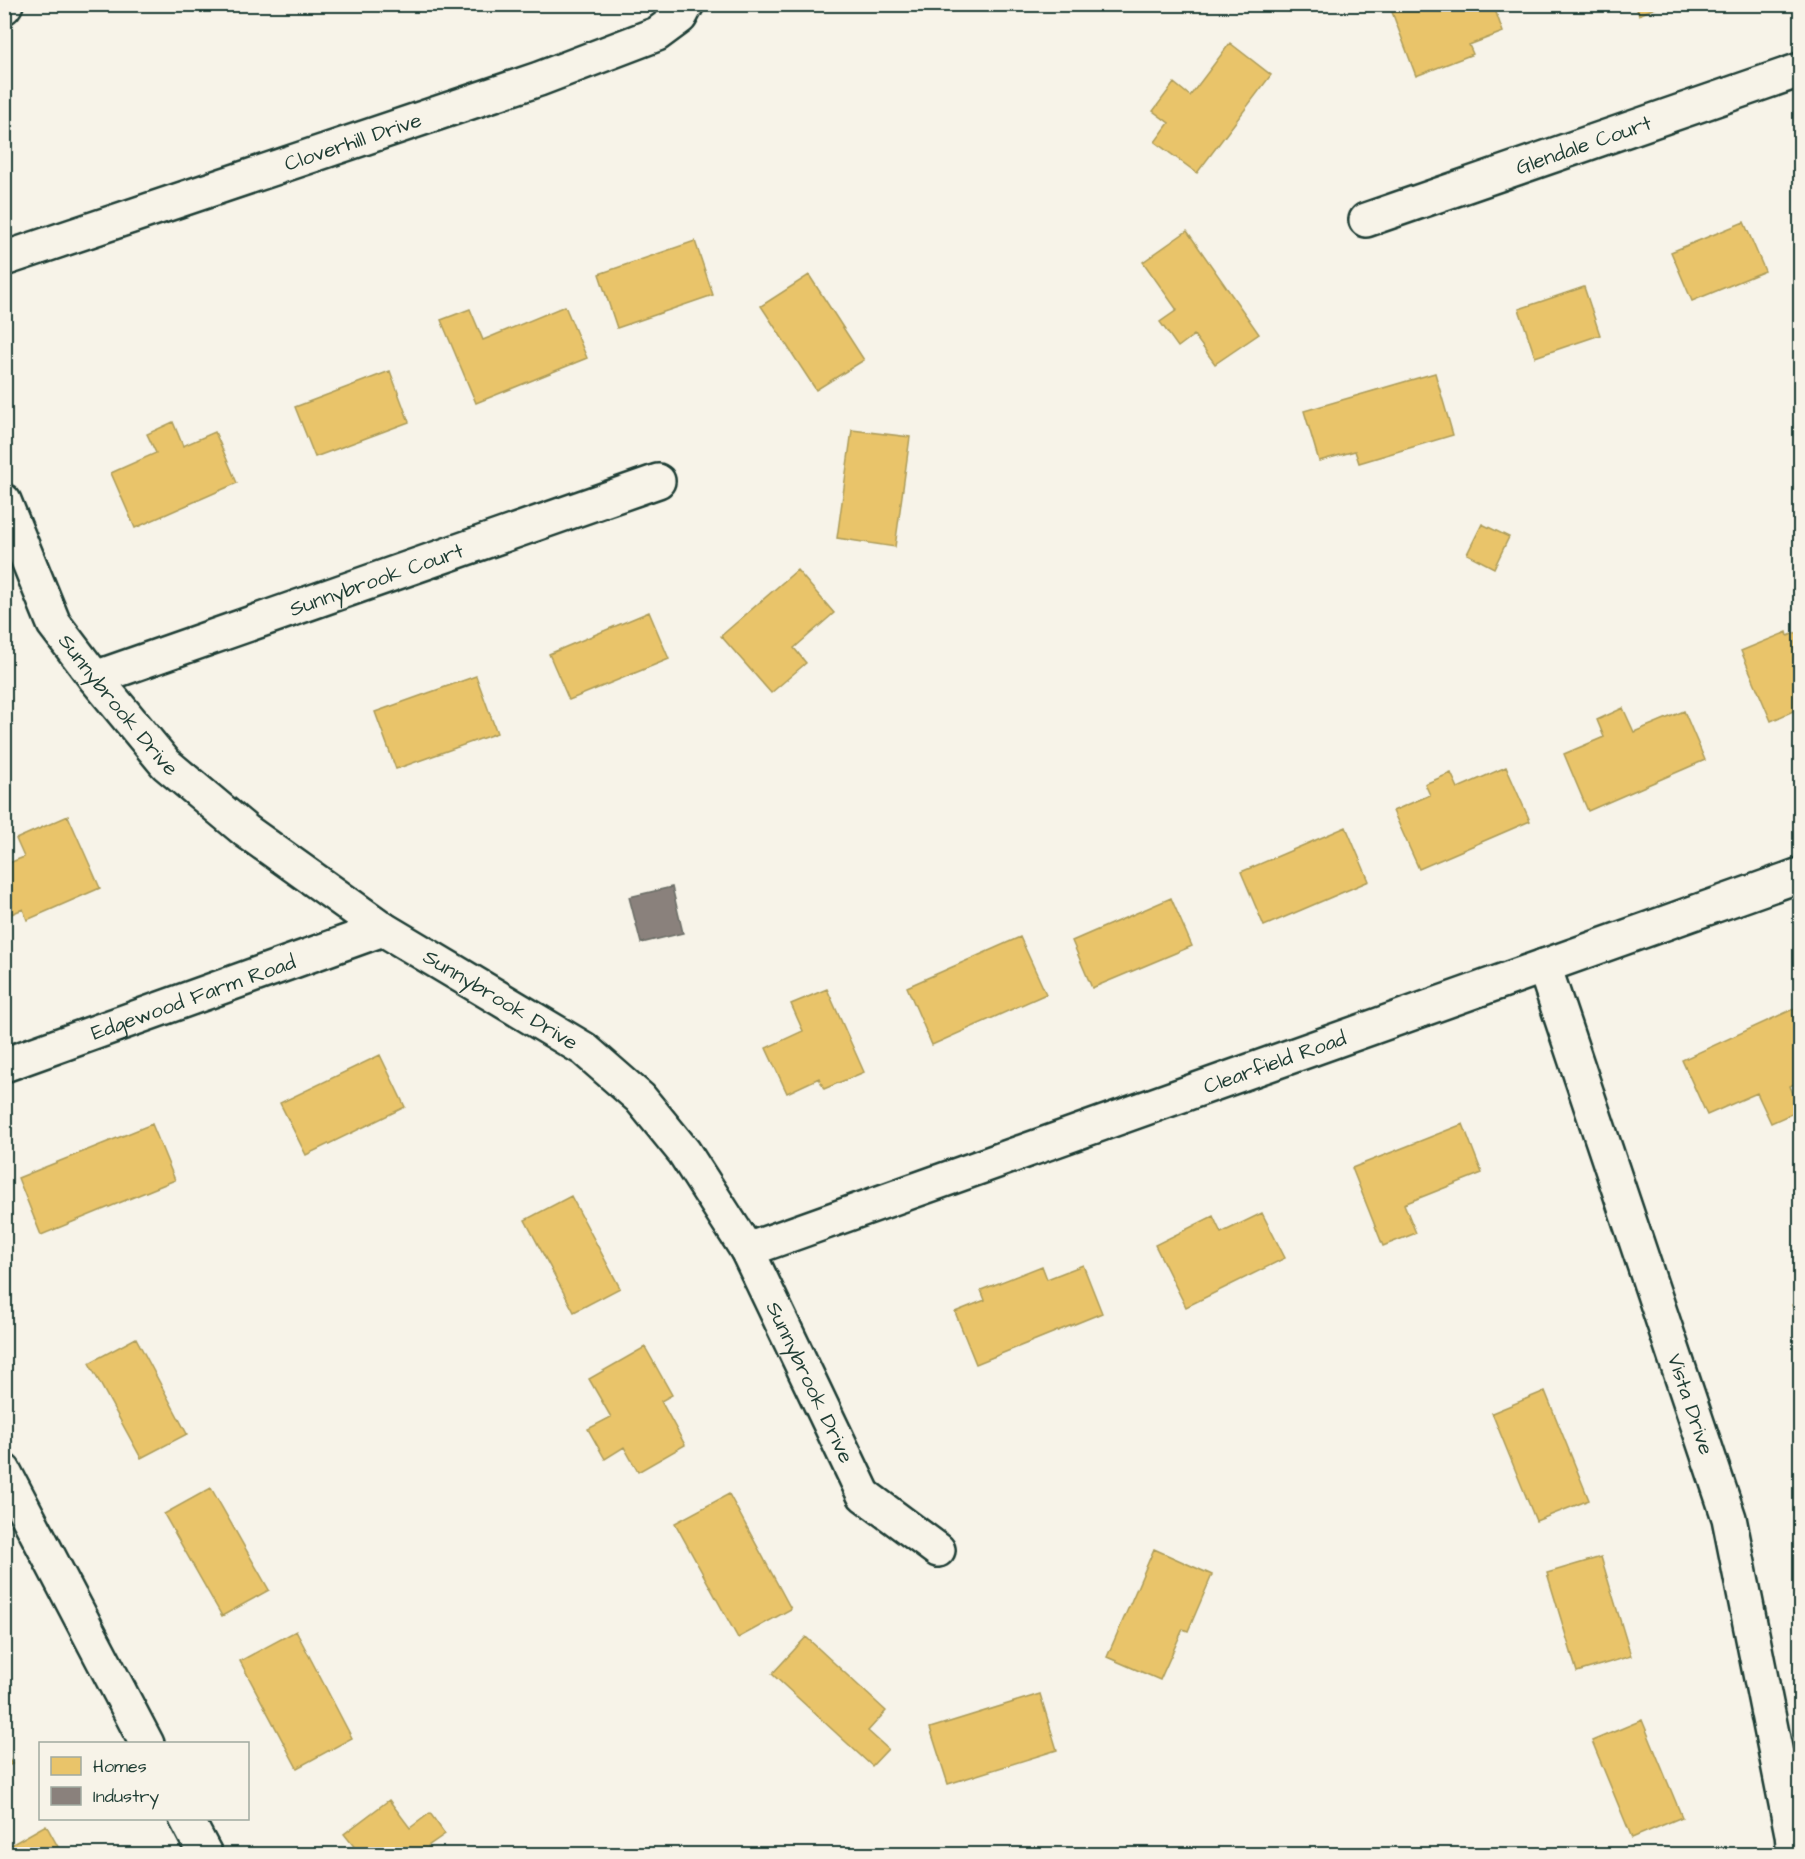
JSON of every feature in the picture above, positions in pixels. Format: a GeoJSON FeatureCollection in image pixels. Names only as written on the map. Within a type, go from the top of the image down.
{"type":"FeatureCollection","features":[{"type":"Feature","properties":{"kind":"street","name":"Cloverhill Drive"},"geometry":{"type":"LineString","coordinates":[[4,259],[539,79],[657,34],[680,17],[687,4]]}},
{"type":"Feature","properties":{"kind":"street","name":"Glendale Court"},"geometry":{"type":"LineString","coordinates":[[1366,220],[1800,70]]}},
{"type":"Feature","properties":{"kind":"street","name":"Sunnybrook Court"},"geometry":{"type":"LineString","coordinates":[[95,678],[658,481]]}},
{"type":"Feature","properties":{"kind":"street","name":"Sunnybrook Drive"},"geometry":{"type":"LineString","coordinates":[[4,501],[54,624],[166,764],[246,831],[383,929],[584,1049],[640,1098],[684,1152],[747,1250],[864,1495],[938,1550]]}},
{"type":"Feature","properties":{"kind":"street","name":"Clearfield Road"},"geometry":{"type":"LineString","coordinates":[[747,1250],[1800,875]]}},
{"type":"Feature","properties":{"kind":"street","name":"Edgewood Farm Road"},"geometry":{"type":"LineString","coordinates":[[4,1065],[383,929]]}},
{"type":"Feature","properties":{"kind":"street","name":"Vista Drive"},"geometry":{"type":"LineString","coordinates":[[1544,966],[1729,1518],[1792,1834],[1794,1854]]}},
{"type":"Feature","properties":{"kind":"street"},"geometry":{"type":"LineString","coordinates":[[4,1471],[146,1742]]}},
{"type":"Feature","properties":{"kind":"street"},"geometry":{"type":"LineString","coordinates":[[187,1820],[205,1854]]}},
{"type":"Feature","properties":{"kind":"building: Homes"},"geometry":{"type":"Polygon","coordinates":[[[1389,4],[1493,4],[1503,32],[1469,45],[1473,54],[1416,76],[1389,4]]]}},
{"type":"Feature","properties":{"kind":"building: Homes"},"geometry":{"type":"Polygon","coordinates":[[[1635,4],[1664,4],[1639,15],[1635,4]]]}},
{"type":"Feature","properties":{"kind":"building: Homes"},"geometry":{"type":"Polygon","coordinates":[[[1230,43],[1271,75],[1197,173],[1155,142],[1169,123],[1153,111],[1174,83],[1190,96],[1230,43]]]}},
{"type":"Feature","properties":{"kind":"building: Homes"},"geometry":{"type":"Polygon","coordinates":[[[1744,222],[1765,271],[1692,301],[1671,252],[1744,222]]]}},
{"type":"Feature","properties":{"kind":"building: Homes"},"geometry":{"type":"Polygon","coordinates":[[[1187,231],[1259,334],[1215,364],[1194,335],[1178,347],[1160,322],[1177,310],[1143,262],[1187,231]]]}},
{"type":"Feature","properties":{"kind":"building: Homes"},"geometry":{"type":"Polygon","coordinates":[[[695,241],[713,295],[617,328],[599,274],[695,241]]]}},
{"type":"Feature","properties":{"kind":"building: Homes"},"geometry":{"type":"Polygon","coordinates":[[[809,275],[864,360],[816,390],[761,306],[809,275]]]}},
{"type":"Feature","properties":{"kind":"building: Homes"},"geometry":{"type":"Polygon","coordinates":[[[1584,287],[1600,335],[1535,357],[1519,309],[1584,287]]]}},
{"type":"Feature","properties":{"kind":"building: Homes"},"geometry":{"type":"Polygon","coordinates":[[[565,306],[587,358],[476,403],[441,320],[470,309],[483,340],[565,306]]]}},
{"type":"Feature","properties":{"kind":"building: Homes"},"geometry":{"type":"Polygon","coordinates":[[[390,371],[409,422],[315,457],[295,407],[390,371]]]}},
{"type":"Feature","properties":{"kind":"building: Homes"},"geometry":{"type":"Polygon","coordinates":[[[1435,373],[1453,435],[1359,463],[1355,451],[1319,461],[1304,411],[1435,373]]]}},
{"type":"Feature","properties":{"kind":"building: Homes"},"geometry":{"type":"Polygon","coordinates":[[[173,422],[183,446],[215,432],[237,483],[135,528],[111,473],[156,453],[147,434],[173,422]]]}},
{"type":"Feature","properties":{"kind":"building: Homes"},"geometry":{"type":"Polygon","coordinates":[[[852,430],[910,437],[895,547],[837,538],[852,430]]]}},
{"type":"Feature","properties":{"kind":"building: Homes"},"geometry":{"type":"Polygon","coordinates":[[[1482,524],[1509,537],[1494,568],[1467,554],[1482,524]]]}},
{"type":"Feature","properties":{"kind":"building: Homes"},"geometry":{"type":"Polygon","coordinates":[[[797,570],[834,613],[794,648],[806,663],[771,693],[721,636],[797,570]]]}},
{"type":"Feature","properties":{"kind":"building: Homes"},"geometry":{"type":"Polygon","coordinates":[[[649,612],[669,659],[569,700],[549,654],[649,612]]]}},
{"type":"Feature","properties":{"kind":"building: Homes"},"geometry":{"type":"Polygon","coordinates":[[[1800,631],[1800,708],[1771,721],[1741,651],[1787,632],[1788,636],[1800,631]]]}},
{"type":"Feature","properties":{"kind":"building: Homes"},"geometry":{"type":"Polygon","coordinates":[[[476,676],[497,733],[396,769],[375,712],[476,676]]]}},
{"type":"Feature","properties":{"kind":"building: Homes"},"geometry":{"type":"Polygon","coordinates":[[[1623,708],[1634,732],[1684,711],[1705,760],[1588,811],[1564,754],[1604,737],[1597,720],[1623,708]]]}},
{"type":"Feature","properties":{"kind":"building: Homes"},"geometry":{"type":"Polygon","coordinates":[[[1506,767],[1530,821],[1419,869],[1393,811],[1430,795],[1425,784],[1451,773],[1458,788],[1506,767]]]}},
{"type":"Feature","properties":{"kind":"building: Homes"},"geometry":{"type":"Polygon","coordinates":[[[68,816],[100,888],[27,920],[23,909],[4,917],[4,865],[24,857],[16,839],[68,816]]]}},
{"type":"Feature","properties":{"kind":"building: Homes"},"geometry":{"type":"Polygon","coordinates":[[[1346,827],[1369,881],[1264,926],[1241,872],[1346,827]]]}},
{"type":"Feature","properties":{"kind":"building: Homes"},"geometry":{"type":"Polygon","coordinates":[[[1171,898],[1192,946],[1092,988],[1072,941],[1171,898]]]}},
{"type":"Feature","properties":{"kind":"building: Homes"},"geometry":{"type":"Polygon","coordinates":[[[1020,937],[1046,994],[932,1045],[907,987],[1020,937]]]}},
{"type":"Feature","properties":{"kind":"building: Homes"},"geometry":{"type":"Polygon","coordinates":[[[827,989],[864,1072],[824,1089],[819,1078],[787,1093],[766,1048],[803,1031],[791,1004],[827,989]]]}},
{"type":"Feature","properties":{"kind":"building: Homes"},"geometry":{"type":"Polygon","coordinates":[[[1800,1006],[1800,1081],[1790,1086],[1800,1110],[1771,1123],[1757,1093],[1707,1115],[1682,1060],[1800,1006]]]}},
{"type":"Feature","properties":{"kind":"building: Homes"},"geometry":{"type":"Polygon","coordinates":[[[380,1055],[405,1107],[306,1155],[280,1103],[380,1055]]]}},
{"type":"Feature","properties":{"kind":"building: Homes"},"geometry":{"type":"Polygon","coordinates":[[[152,1124],[175,1180],[41,1235],[18,1178],[152,1124]]]}},
{"type":"Feature","properties":{"kind":"building: Homes"},"geometry":{"type":"Polygon","coordinates":[[[1463,1124],[1482,1173],[1404,1204],[1416,1233],[1383,1246],[1352,1168],[1463,1124]]]}},
{"type":"Feature","properties":{"kind":"building: Homes"},"geometry":{"type":"Polygon","coordinates":[[[571,1196],[620,1288],[574,1312],[525,1220],[571,1196]]]}},
{"type":"Feature","properties":{"kind":"building: Homes"},"geometry":{"type":"Polygon","coordinates":[[[1262,1213],[1285,1258],[1186,1307],[1155,1245],[1213,1216],[1221,1233],[1262,1213]]]}},
{"type":"Feature","properties":{"kind":"building: Homes"},"geometry":{"type":"Polygon","coordinates":[[[1083,1265],[1102,1313],[976,1364],[955,1312],[985,1300],[981,1290],[1042,1266],[1047,1279],[1083,1265]]]}},
{"type":"Feature","properties":{"kind":"building: Homes"},"geometry":{"type":"Polygon","coordinates":[[[1800,1301],[1800,1323],[1792,1305],[1800,1301]]]}},
{"type":"Feature","properties":{"kind":"building: Homes"},"geometry":{"type":"Polygon","coordinates":[[[136,1338],[187,1434],[141,1458],[89,1363],[136,1338]]]}},
{"type":"Feature","properties":{"kind":"building: Homes"},"geometry":{"type":"Polygon","coordinates":[[[645,1347],[672,1395],[661,1401],[685,1445],[638,1472],[624,1447],[605,1459],[588,1429],[611,1417],[589,1379],[645,1347]]]}},
{"type":"Feature","properties":{"kind":"building: Homes"},"geometry":{"type":"Polygon","coordinates":[[[1545,1391],[1589,1500],[1536,1521],[1492,1413],[1545,1391]]]}},
{"type":"Feature","properties":{"kind":"building: Homes"},"geometry":{"type":"Polygon","coordinates":[[[211,1488],[269,1590],[222,1616],[164,1514],[211,1488]]]}},
{"type":"Feature","properties":{"kind":"building: Homes"},"geometry":{"type":"Polygon","coordinates":[[[729,1494],[791,1609],[738,1638],[675,1523],[729,1494]]]}},
{"type":"Feature","properties":{"kind":"building: Homes"},"geometry":{"type":"Polygon","coordinates":[[[1154,1549],[1212,1575],[1188,1631],[1183,1629],[1160,1680],[1107,1657],[1154,1549]]]}},
{"type":"Feature","properties":{"kind":"building: Homes"},"geometry":{"type":"Polygon","coordinates":[[[1601,1557],[1631,1656],[1577,1672],[1547,1573],[1601,1557]]]}},
{"type":"Feature","properties":{"kind":"building: Homes"},"geometry":{"type":"Polygon","coordinates":[[[296,1631],[352,1738],[297,1768],[240,1661],[296,1631]]]}},
{"type":"Feature","properties":{"kind":"building: Homes"},"geometry":{"type":"Polygon","coordinates":[[[806,1637],[886,1711],[868,1731],[888,1749],[872,1766],[772,1674],[806,1637]]]}},
{"type":"Feature","properties":{"kind":"building: Homes"},"geometry":{"type":"Polygon","coordinates":[[[1040,1694],[1057,1750],[948,1784],[930,1728],[1040,1694]]]}},
{"type":"Feature","properties":{"kind":"building: Homes"},"geometry":{"type":"Polygon","coordinates":[[[1642,1720],[1682,1817],[1632,1838],[1592,1741],[1642,1720]]]}},
{"type":"Feature","properties":{"kind":"building: Homes"},"geometry":{"type":"Polygon","coordinates":[[[4,1752],[12,1764],[4,1768],[4,1752]]]}},
{"type":"Feature","properties":{"kind":"building: Homes"},"geometry":{"type":"Polygon","coordinates":[[[389,1800],[410,1828],[430,1813],[445,1834],[428,1846],[435,1854],[360,1854],[344,1834],[389,1800]]]}},
{"type":"Feature","properties":{"kind":"building: Homes"},"geometry":{"type":"Polygon","coordinates":[[[46,1825],[62,1854],[4,1854],[4,1849],[46,1825]]]}},
{"type":"Feature","properties":{"kind":"building: Industry"},"geometry":{"type":"Polygon","coordinates":[[[672,887],[683,933],[641,943],[629,897],[672,887]]]}}]}
